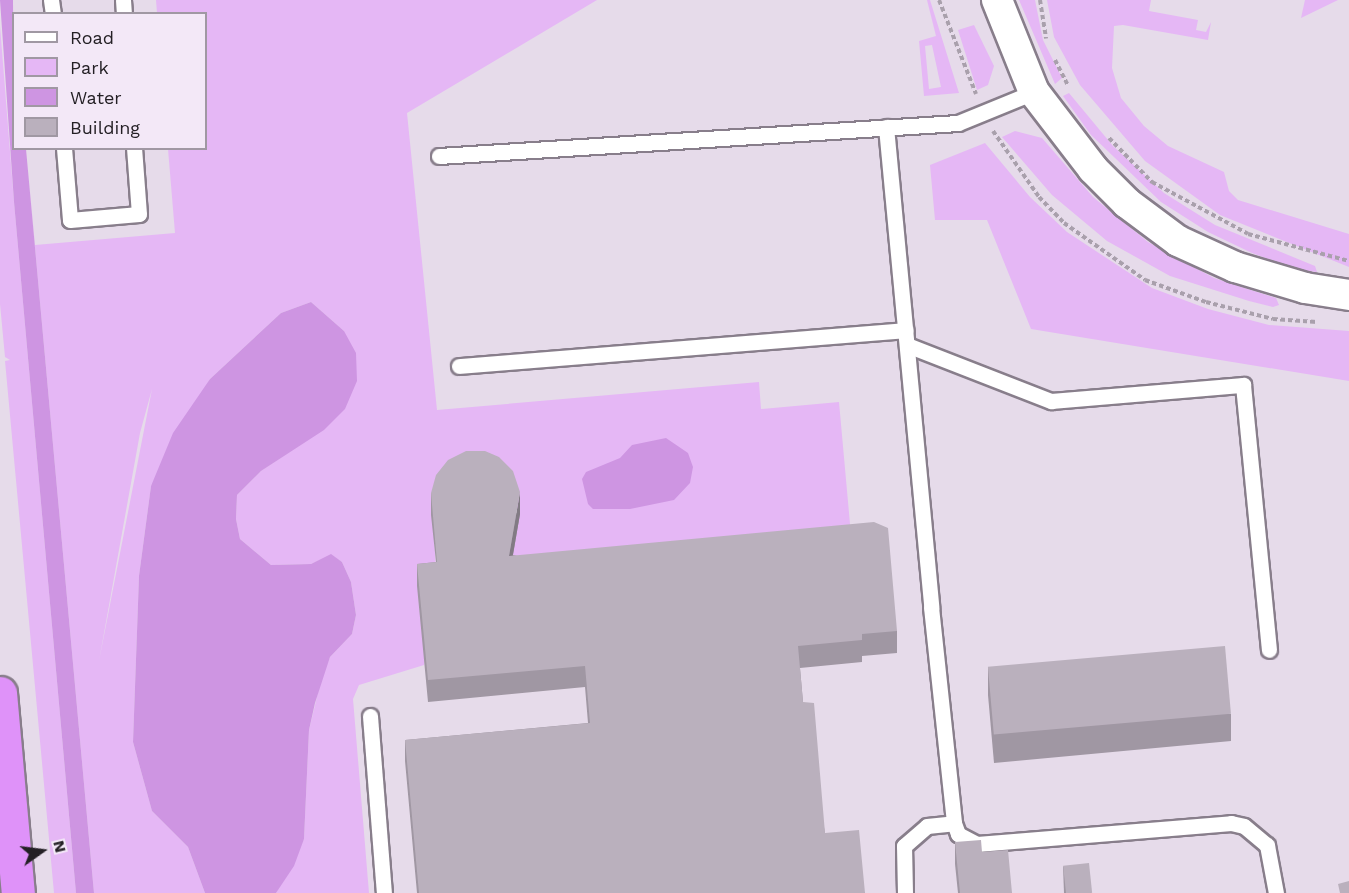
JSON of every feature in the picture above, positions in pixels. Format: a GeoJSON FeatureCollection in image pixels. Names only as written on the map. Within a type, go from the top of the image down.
{"type":"FeatureCollection","features":[{"type":"Feature","properties":{"kind":"highway"},"geometry":{"type":"LineString","coordinates":[[0,693],[18,893]]}},
{"type":"Feature","properties":{"kind":"street"},"geometry":{"type":"LineString","coordinates":[[997,0],[1034,92],[1093,169],[1127,203],[1178,241],[1235,267],[1305,288],[1349,295]]}},
{"type":"Feature","properties":{"kind":"lane"},"geometry":{"type":"LineString","coordinates":[[439,156],[958,123],[1034,92]]}},
{"type":"Feature","properties":{"kind":"lane"},"geometry":{"type":"LineString","coordinates":[[886,127],[954,823],[958,834],[976,844],[1231,823],[1244,826],[1267,845],[1276,893]]}},
{"type":"Feature","properties":{"kind":"lane"},"geometry":{"type":"LineString","coordinates":[[64,150],[70,220],[139,214],[134,150]]}},
{"type":"Feature","properties":{"kind":"lane"},"geometry":{"type":"LineString","coordinates":[[459,366],[907,338],[1051,401],[1243,385],[1269,650]]}},
{"type":"Feature","properties":{"kind":"lane"},"geometry":{"type":"LineString","coordinates":[[370,716],[384,893]]}},
{"type":"Feature","properties":{"kind":"lane"},"geometry":{"type":"LineString","coordinates":[[905,893],[904,846],[927,826],[954,823]]}},
{"type":"Feature","properties":{"kind":"path"},"geometry":{"type":"LineString","coordinates":[[1040,0],[1047,45]]}},
{"type":"Feature","properties":{"kind":"path"},"geometry":{"type":"LineString","coordinates":[[1052,55],[1072,93]]}},
{"type":"Feature","properties":{"kind":"path"},"geometry":{"type":"LineString","coordinates":[[1105,135],[1152,182],[1248,234],[1349,261]]}},
{"type":"Feature","properties":{"kind":"green space"},"geometry":{"type":"Polygon","coordinates":[[[156,0],[597,0],[407,113],[437,410],[759,382],[761,409],[839,402],[852,546],[509,577],[519,510],[432,507],[437,584],[424,665],[359,685],[353,699],[369,893],[276,893],[304,839],[309,730],[322,676],[330,657],[352,634],[356,615],[351,582],[342,562],[331,555],[311,564],[271,565],[240,539],[236,519],[237,495],[261,471],[318,433],[344,331],[311,302],[281,313],[210,379],[151,486],[139,576],[133,742],[152,811],[188,847],[205,893],[94,893],[26,150],[35,245],[175,233],[168,150],[207,150],[207,12],[157,12],[156,0]],[[152,389],[140,433],[99,661],[152,389]]]}},
{"type":"Feature","properties":{"kind":"green space"},"geometry":{"type":"Polygon","coordinates":[[[927,0],[930,0],[959,93],[924,96],[919,41],[936,36],[927,0]],[[932,45],[925,46],[929,89],[941,87],[932,45]]]}},
{"type":"Feature","properties":{"kind":"green space"},"geometry":{"type":"Polygon","coordinates":[[[1019,0],[1035,0],[1043,40],[1062,78],[1055,84],[1019,0]]]}},
{"type":"Feature","properties":{"kind":"green space"},"geometry":{"type":"Polygon","coordinates":[[[1047,0],[1151,0],[1149,11],[1198,20],[1196,30],[1206,32],[1211,22],[1208,40],[1123,25],[1114,26],[1112,68],[1121,98],[1144,126],[1168,146],[1224,172],[1229,191],[1238,200],[1349,234],[1349,267],[1220,215],[1145,161],[1080,85],[1054,37],[1047,0]]]}},
{"type":"Feature","properties":{"kind":"green space"},"geometry":{"type":"Polygon","coordinates":[[[1305,0],[1338,0],[1301,18],[1305,0]]]}},
{"type":"Feature","properties":{"kind":"green space"},"geometry":{"type":"Polygon","coordinates":[[[974,25],[994,66],[988,85],[977,90],[958,30],[974,25]]]}},
{"type":"Feature","properties":{"kind":"green space"},"geometry":{"type":"Polygon","coordinates":[[[0,26],[76,893],[54,893],[5,361],[10,360],[5,357],[0,304],[0,26]]]}},
{"type":"Feature","properties":{"kind":"green space"},"geometry":{"type":"Polygon","coordinates":[[[1069,93],[1113,146],[1164,193],[1215,225],[1315,266],[1317,272],[1297,270],[1252,253],[1208,232],[1161,202],[1091,135],[1063,96],[1069,93]]]}},
{"type":"Feature","properties":{"kind":"green space"},"geometry":{"type":"Polygon","coordinates":[[[1015,131],[1042,138],[1093,197],[1148,242],[1214,278],[1276,298],[1279,305],[1273,307],[1249,301],[1170,276],[1107,241],[1052,195],[1002,137],[1015,131]]]}},
{"type":"Feature","properties":{"kind":"green space"},"geometry":{"type":"Polygon","coordinates":[[[985,143],[1030,197],[1067,232],[1152,288],[1208,309],[1269,325],[1349,331],[1349,381],[1031,329],[987,220],[935,220],[930,165],[985,143]]]}},
{"type":"Feature","properties":{"kind":"water"},"geometry":{"type":"Polygon","coordinates":[[[0,0],[13,0],[12,150],[26,150],[94,893],[76,893],[14,202],[0,0]]]}},
{"type":"Feature","properties":{"kind":"water"},"geometry":{"type":"Polygon","coordinates":[[[311,302],[344,331],[356,353],[357,381],[345,409],[324,430],[261,471],[237,495],[236,519],[240,539],[271,565],[311,564],[331,554],[342,562],[351,582],[356,615],[352,634],[330,657],[315,703],[309,730],[304,839],[294,866],[276,893],[205,893],[188,847],[152,811],[133,742],[139,576],[151,486],[173,433],[210,379],[281,313],[311,302]]]}},
{"type":"Feature","properties":{"kind":"water"},"geometry":{"type":"Polygon","coordinates":[[[666,438],[688,453],[693,467],[690,483],[674,500],[630,509],[593,509],[588,504],[582,479],[586,472],[620,458],[632,445],[666,438]]]}},
{"type":"Feature","properties":{"kind":"building"},"geometry":{"type":"Polygon","coordinates":[[[466,451],[485,451],[499,457],[513,471],[520,492],[509,556],[874,522],[888,528],[897,631],[862,634],[862,640],[798,646],[803,702],[814,703],[825,833],[859,830],[865,893],[419,893],[405,740],[590,723],[585,666],[428,680],[417,564],[437,562],[431,493],[436,475],[448,460],[466,451]]]}},
{"type":"Feature","properties":{"kind":"building"},"geometry":{"type":"Polygon","coordinates":[[[1225,646],[1231,714],[994,734],[988,667],[1225,646]]]}},
{"type":"Feature","properties":{"kind":"building"},"geometry":{"type":"Polygon","coordinates":[[[981,840],[982,852],[1008,850],[1012,893],[960,893],[955,842],[981,840]]]}},
{"type":"Feature","properties":{"kind":"building"},"geometry":{"type":"Polygon","coordinates":[[[1089,863],[1092,893],[1066,893],[1063,866],[1089,863]]]}},
{"type":"Feature","properties":{"kind":"building"},"geometry":{"type":"Polygon","coordinates":[[[1349,881],[1349,893],[1340,893],[1338,884],[1349,881]]]}}]}
